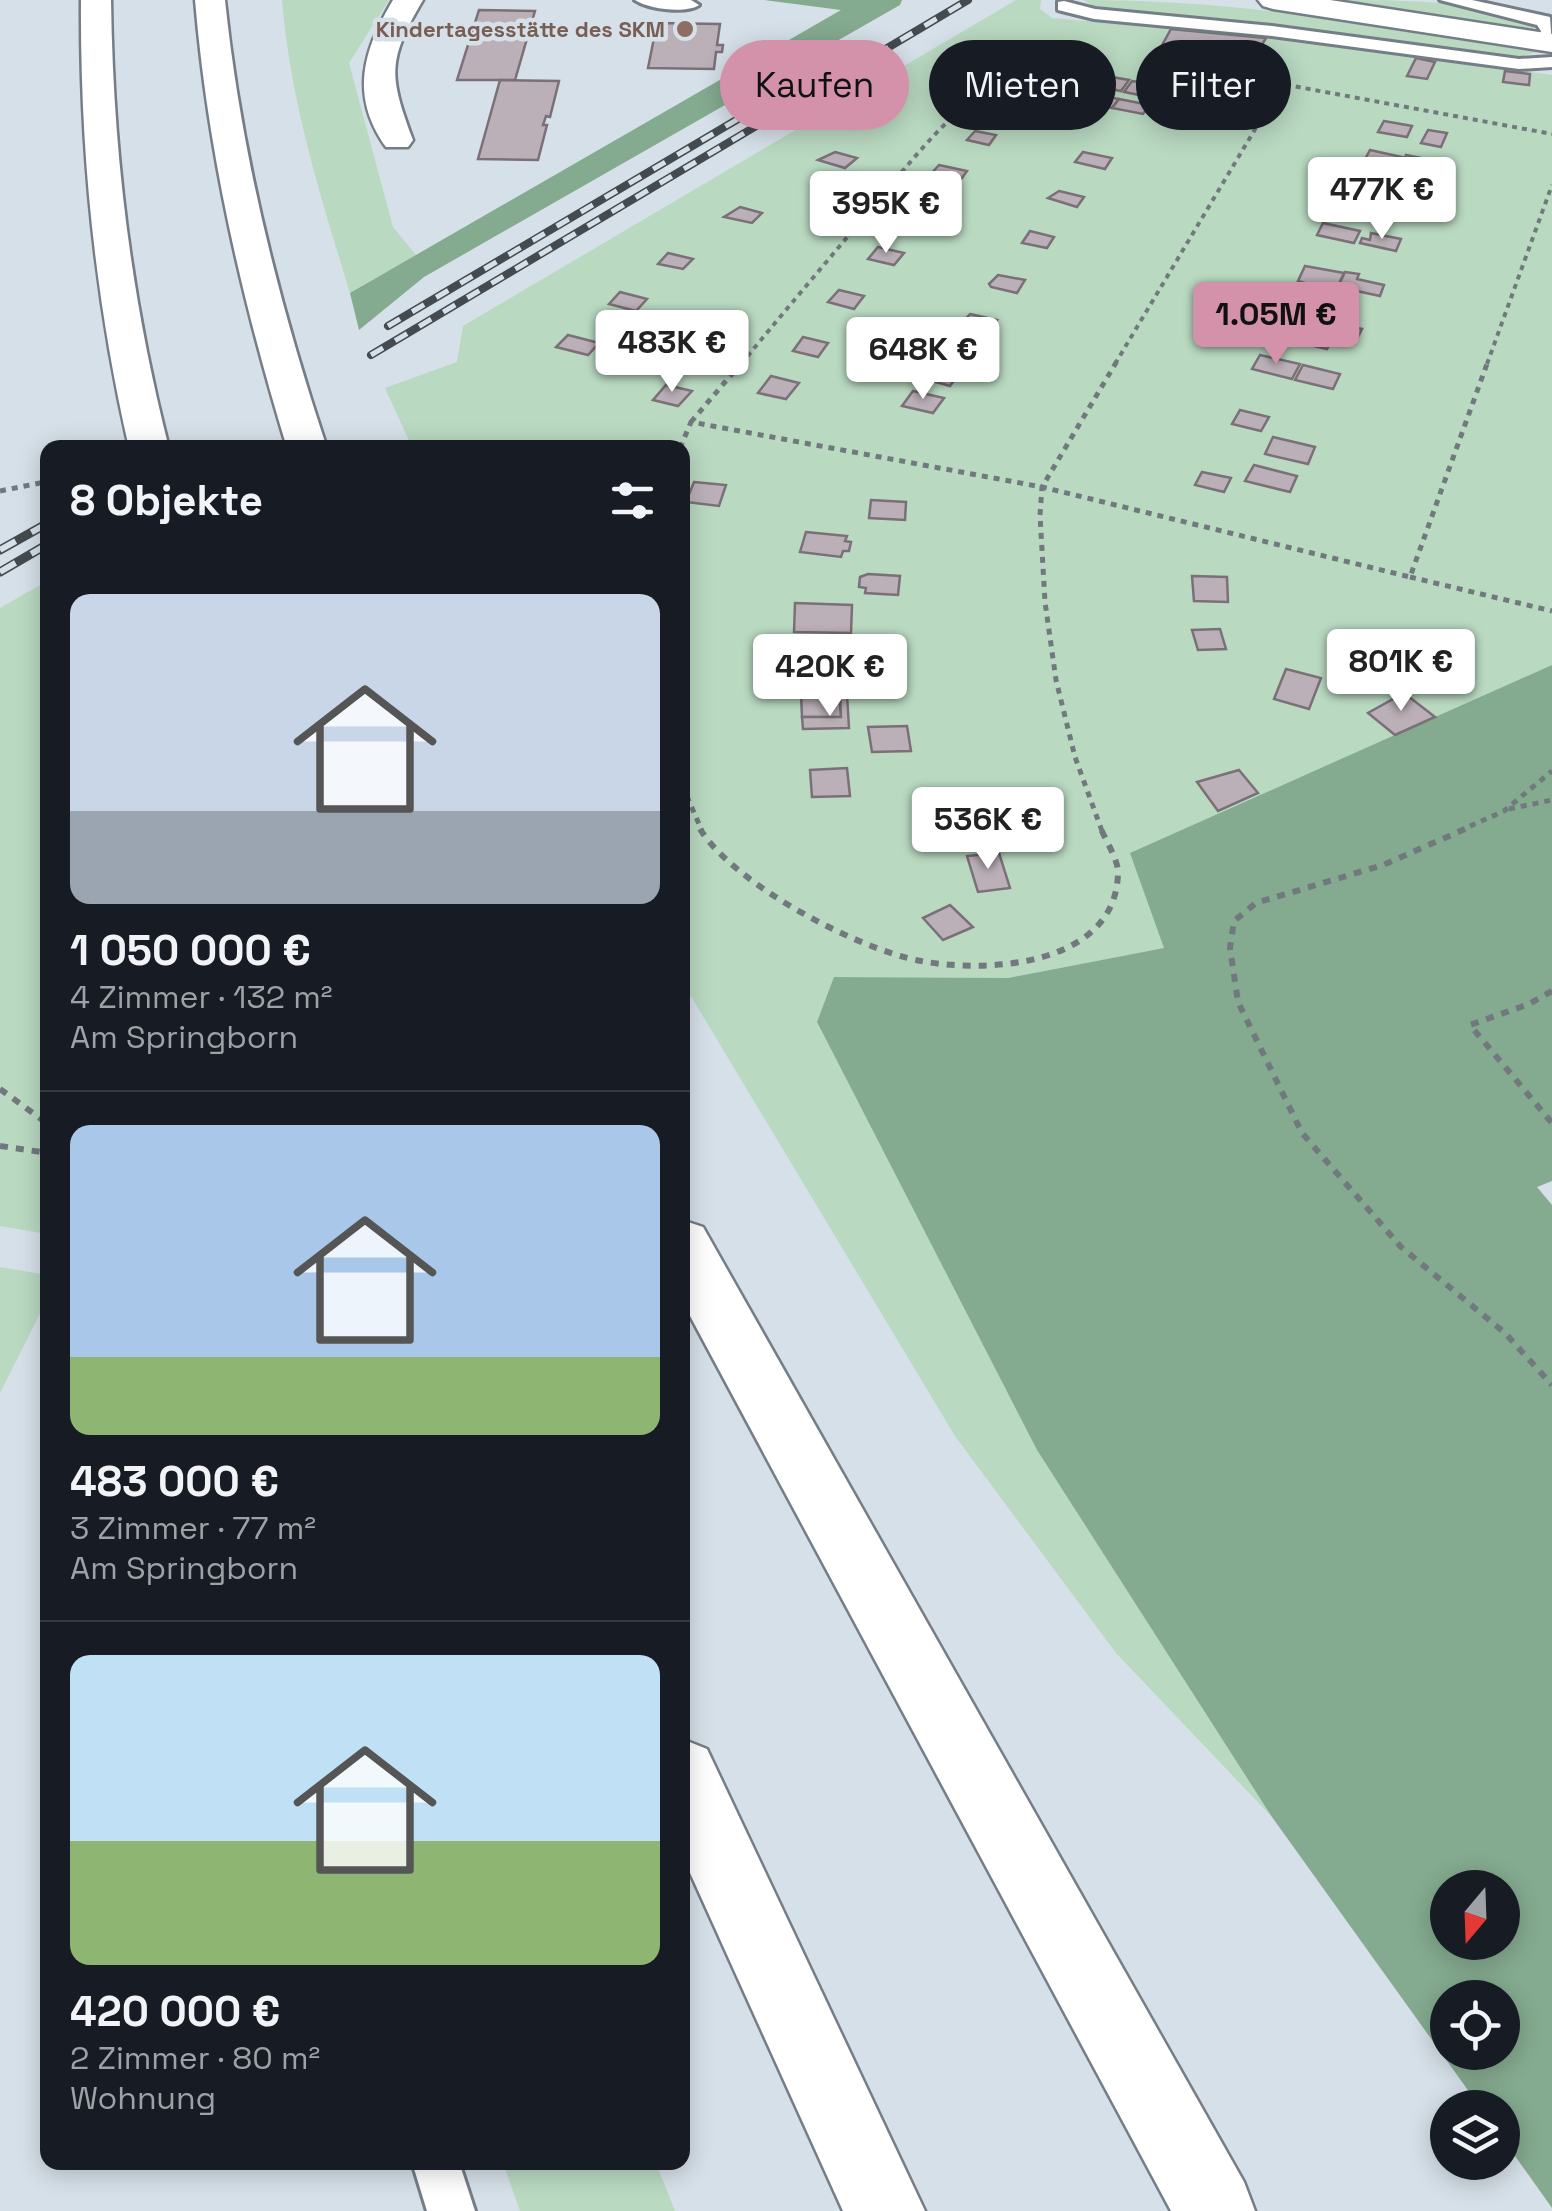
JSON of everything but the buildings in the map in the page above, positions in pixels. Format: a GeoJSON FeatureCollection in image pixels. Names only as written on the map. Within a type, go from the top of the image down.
{"type":"FeatureCollection","features":[{"type":"Feature","properties":{"kind":"main road"},"geometry":{"type":"LineString","coordinates":[[96,0],[94,91],[104,214],[132,381],[148,440]]}},
{"type":"Feature","properties":{"kind":"main road"},"geometry":{"type":"LineString","coordinates":[[210,0],[216,82],[234,192],[269,333],[303,440]]}},
{"type":"Feature","properties":{"kind":"main road"},"geometry":{"type":"LineString","coordinates":[[396,140],[377,85],[376,63],[383,40],[408,0]]}},
{"type":"Feature","properties":{"kind":"main road"},"geometry":{"type":"LineString","coordinates":[[1273,0],[1550,49]]}},
{"type":"Feature","properties":{"kind":"main road"},"geometry":{"type":"LineString","coordinates":[[690,1259],[1215,2211]]}},
{"type":"Feature","properties":{"kind":"main road"},"geometry":{"type":"LineString","coordinates":[[690,1791],[885,2211]]}},
{"type":"Feature","properties":{"kind":"lane"},"geometry":{"type":"LineString","coordinates":[[644,0],[690,6]]}},
{"type":"Feature","properties":{"kind":"lane"},"geometry":{"type":"LineString","coordinates":[[1064,6],[1094,14],[1272,31],[1519,64],[1550,49],[1550,31],[1544,21],[1449,0]]}},
{"type":"Feature","properties":{"kind":"lane"},"geometry":{"type":"LineString","coordinates":[[437,2170],[451,2211]]}},
{"type":"Feature","properties":{"kind":"path"},"geometry":{"type":"LineString","coordinates":[[1291,86],[1552,134]]}},
{"type":"Feature","properties":{"kind":"path"},"geometry":{"type":"LineString","coordinates":[[684,440],[692,422],[942,130]]}},
{"type":"Feature","properties":{"kind":"path"},"geometry":{"type":"LineString","coordinates":[[690,803],[704,834],[736,866],[810,914],[892,953],[944,966],[1002,965],[1064,950],[1092,936],[1110,915],[1120,886],[1118,867],[1067,734],[1051,662],[1042,575],[1042,486],[1255,130]]}},
{"type":"Feature","properties":{"kind":"path"},"geometry":{"type":"LineString","coordinates":[[1410,577],[1552,185]]}},
{"type":"Feature","properties":{"kind":"path"},"geometry":{"type":"LineString","coordinates":[[692,422],[1042,486],[1552,611]]}},
{"type":"Feature","properties":{"kind":"path"},"geometry":{"type":"LineString","coordinates":[[0,491],[40,483]]}},
{"type":"Feature","properties":{"kind":"path"},"geometry":{"type":"LineString","coordinates":[[1504,810],[1552,772]]}},
{"type":"Feature","properties":{"kind":"path"},"geometry":{"type":"LineString","coordinates":[[1552,800],[1504,810],[1383,865],[1256,903],[1234,920],[1230,948],[1238,1002],[1302,1133],[1400,1248],[1504,1333],[1552,1385]]}},
{"type":"Feature","properties":{"kind":"path"},"geometry":{"type":"LineString","coordinates":[[1552,991],[1530,1004],[1470,1025],[1552,1123]]}},
{"type":"Feature","properties":{"kind":"path"},"geometry":{"type":"LineString","coordinates":[[0,1089],[40,1118]]}},
{"type":"Feature","properties":{"kind":"path"},"geometry":{"type":"LineString","coordinates":[[0,1146],[40,1152]]}},
{"type":"Feature","properties":{"kind":"green space"},"geometry":{"type":"Polygon","coordinates":[[[282,0],[389,0],[349,63],[393,227],[416,255],[350,293],[299,112],[282,0]]]}},
{"type":"Feature","properties":{"kind":"green space"},"geometry":{"type":"Polygon","coordinates":[[[764,0],[902,0],[900,5],[839,40],[789,40],[841,10],[764,0]]]}},
{"type":"Feature","properties":{"kind":"green space"},"geometry":{"type":"Polygon","coordinates":[[[1016,0],[1041,0],[1040,9],[1052,18],[1295,39],[1552,75],[1552,665],[1131,853],[1165,948],[1008,978],[835,977],[817,1022],[1037,1450],[1272,1817],[1116,1653],[955,1436],[690,995],[690,440],[409,440],[385,388],[457,362],[463,326],[795,130],[909,130],[909,63],[929,51],[929,130],[1116,130],[1116,40],[948,40],[1016,0]]]}},
{"type":"Feature","properties":{"kind":"green space"},"geometry":{"type":"Polygon","coordinates":[[[1084,0],[1255,9],[1536,52],[1520,57],[1273,25],[1096,8],[1084,0]]]}},
{"type":"Feature","properties":{"kind":"green space"},"geometry":{"type":"Polygon","coordinates":[[[1343,0],[1467,6],[1514,17],[1533,26],[1533,30],[1343,0]]]}},
{"type":"Feature","properties":{"kind":"green space"},"geometry":{"type":"Polygon","coordinates":[[[720,80],[720,108],[424,277],[359,330],[350,293],[720,80]]]}},
{"type":"Feature","properties":{"kind":"green space"},"geometry":{"type":"Polygon","coordinates":[[[40,585],[40,1233],[0,1226],[0,608],[40,585]]]}},
{"type":"Feature","properties":{"kind":"green space"},"geometry":{"type":"Polygon","coordinates":[[[1552,665],[1552,1181],[1537,1187],[1552,1205],[1552,2208],[1520,2163],[1520,2090],[1468,2090],[1453,2070],[1520,2070],[1520,1980],[1430,1980],[1430,2037],[1272,1817],[1037,1450],[817,1022],[834,977],[1008,978],[1164,948],[1130,853],[1552,665]]]}},
{"type":"Feature","properties":{"kind":"green space"},"geometry":{"type":"Polygon","coordinates":[[[0,1267],[40,1274],[40,1314],[0,1393],[0,1267]]]}},
{"type":"Feature","properties":{"kind":"green space"},"geometry":{"type":"Polygon","coordinates":[[[505,2170],[659,2170],[675,2211],[520,2211],[505,2170]]]}},
{"type":"Feature","properties":{"kind":"railway"},"geometry":{"type":"LineString","coordinates":[[371,355],[968,0]]}},
{"type":"Feature","properties":{"kind":"railway"},"geometry":{"type":"LineString","coordinates":[[388,326],[720,130]]}},
{"type":"Feature","properties":{"kind":"railway"},"geometry":{"type":"LineString","coordinates":[[0,550],[40,528]]}},
{"type":"Feature","properties":{"kind":"railway"},"geometry":{"type":"LineString","coordinates":[[0,572],[40,549]]}},
{"type":"Feature","properties":{"kind":"place","name":"Kindertagesstätte des SKM"},"geometry":{"type":"Point","coordinates":[685,29]}}]}
